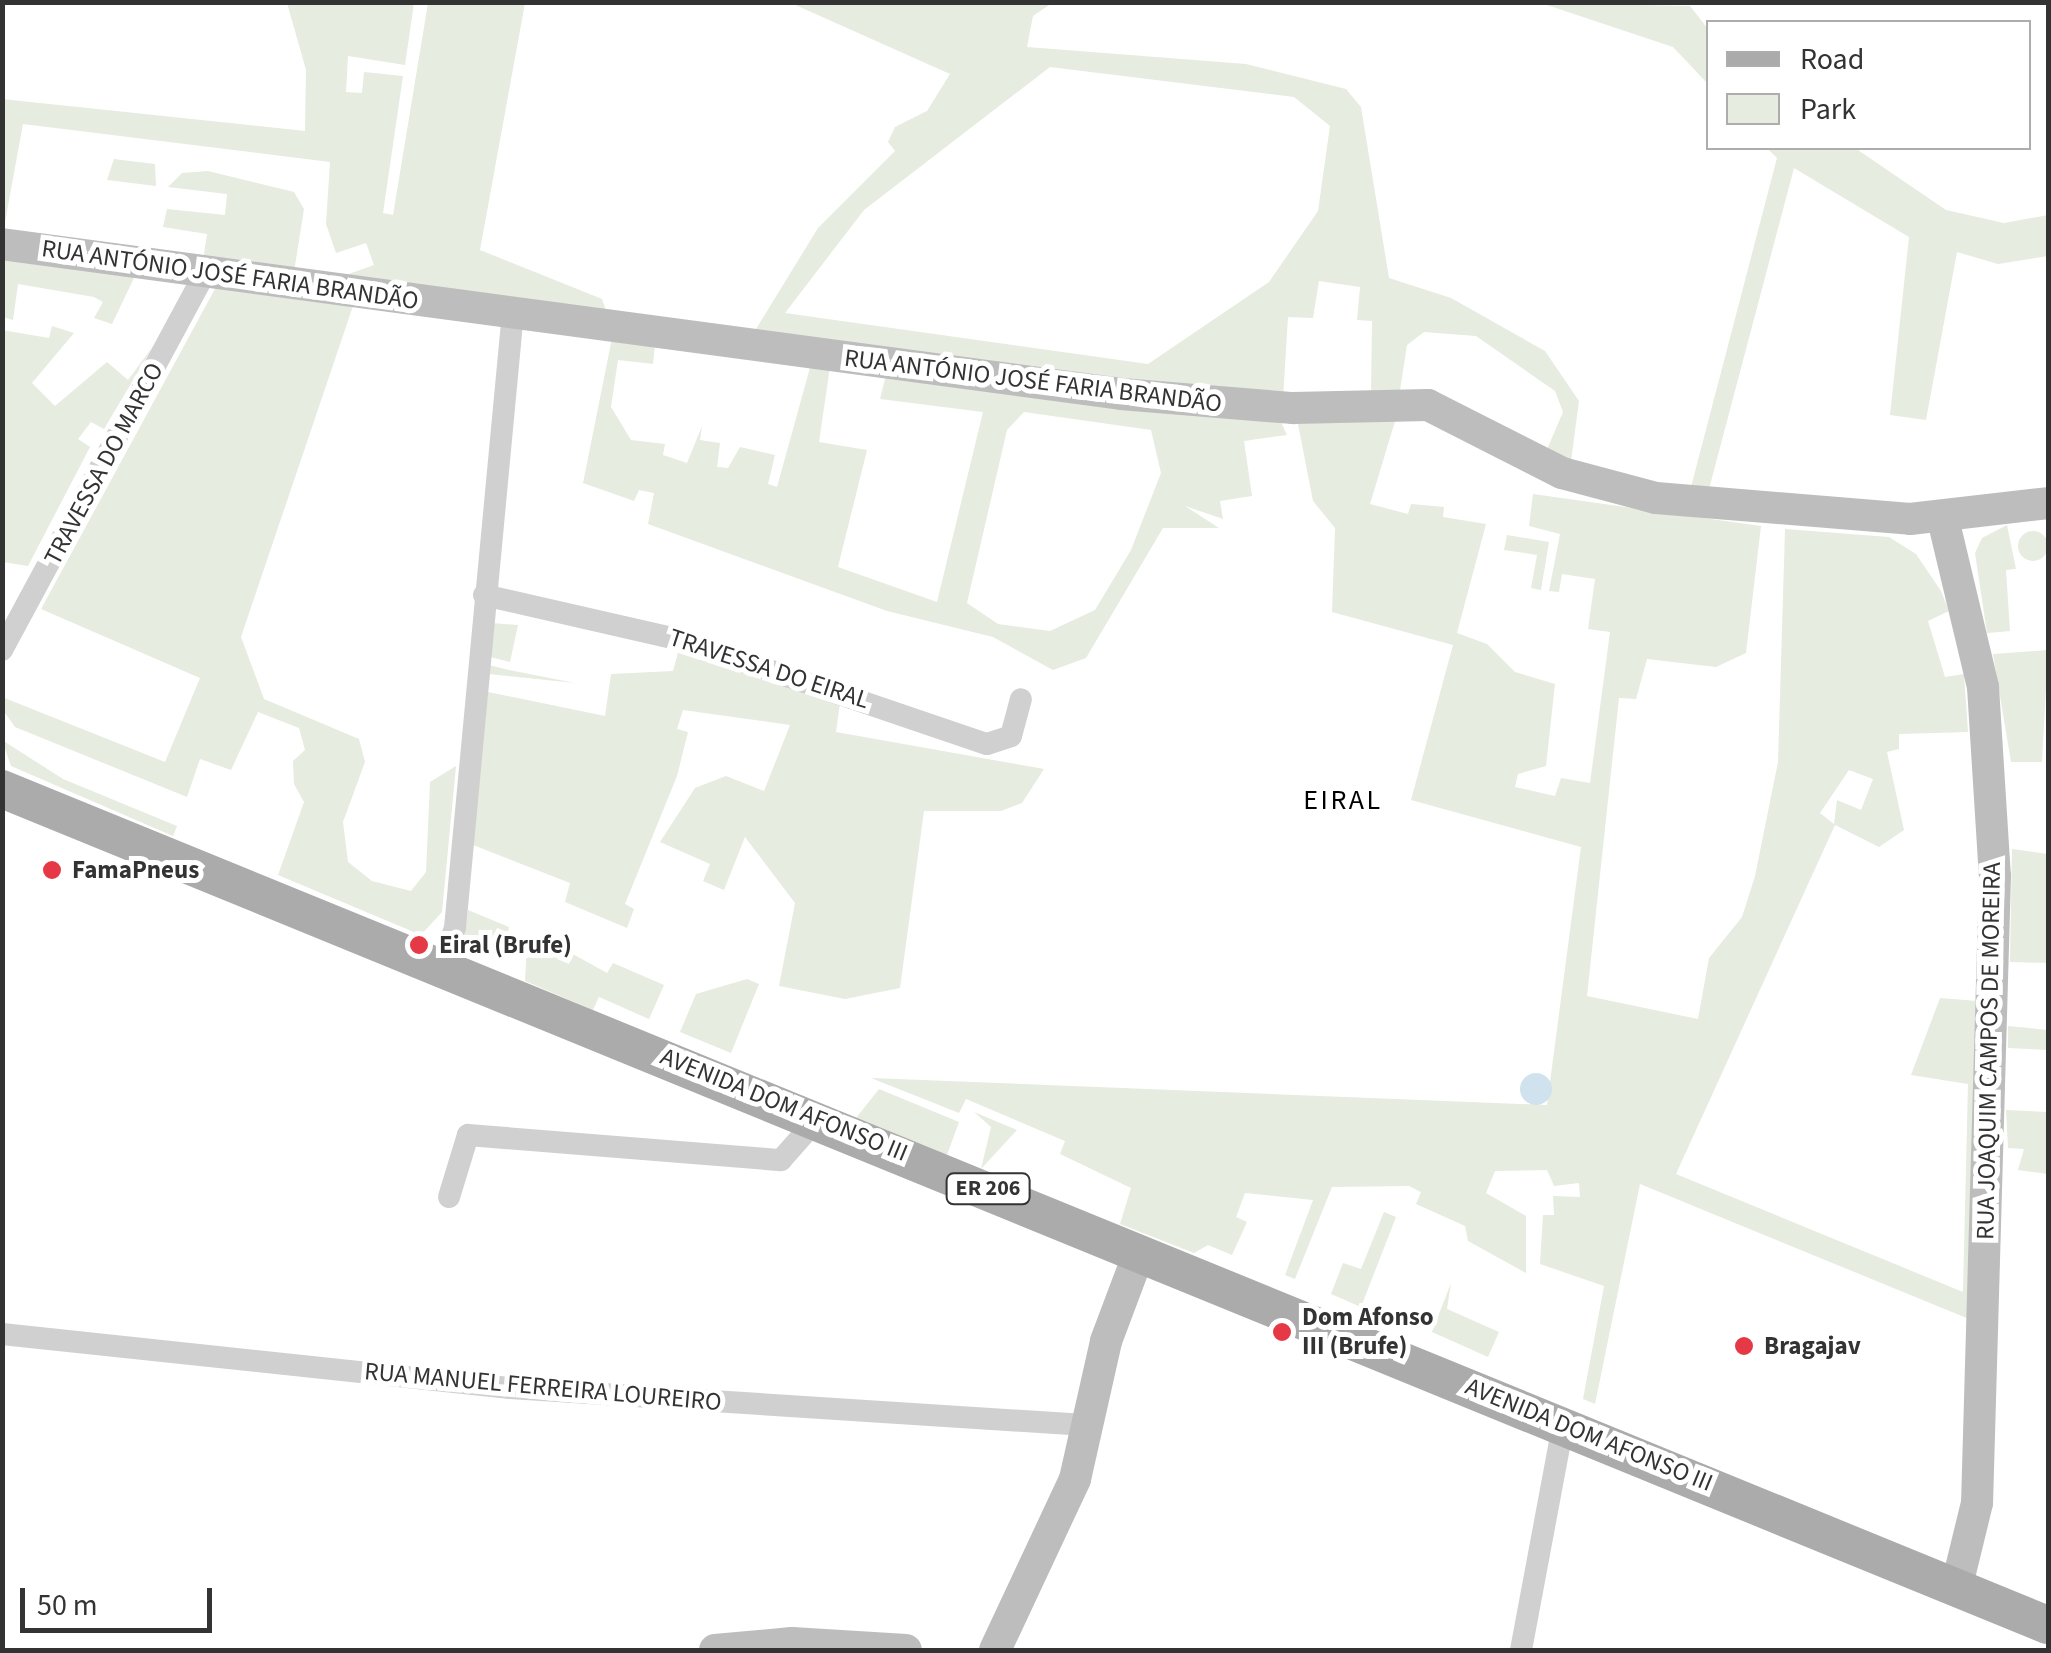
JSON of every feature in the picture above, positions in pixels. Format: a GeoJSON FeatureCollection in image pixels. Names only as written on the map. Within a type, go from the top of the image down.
{"type":"FeatureCollection","features":[{"type":"Feature","properties":{"kind":"main road","name":"AVENIDA DOM AFONSO III"},"geometry":{"type":"LineString","coordinates":[[8,786],[2048,1625]]}},
{"type":"Feature","properties":{"kind":"street","name":"RUA ANTÓNIO JOSÉ FARIA BRANDÃO"},"geometry":{"type":"LineString","coordinates":[[2,244],[203,276],[513,312],[1121,394],[1293,408],[1428,406],[1562,473],[1656,498],[1943,518],[2048,503]]}},
{"type":"Feature","properties":{"kind":"street","name":"TRAVESSA DO MARCO"},"geometry":{"type":"LineString","coordinates":[[4,650],[203,276]]}},
{"type":"Feature","properties":{"kind":"street"},"geometry":{"type":"LineString","coordinates":[[441,967],[455,928],[513,312]]}},
{"type":"Feature","properties":{"kind":"street","name":"RUA JOAQUIM CAMPOS DE MOREIRA"},"geometry":{"type":"LineString","coordinates":[[1943,518],[1983,687],[1995,876],[1977,1503],[1957,1585]]}},
{"type":"Feature","properties":{"kind":"street","name":"TRAVESSA DO EIRAL"},"geometry":{"type":"LineString","coordinates":[[484,595],[682,640],[987,744],[1011,736],[1021,699]]}},
{"type":"Feature","properties":{"kind":"street"},"geometry":{"type":"LineString","coordinates":[[449,1197],[468,1135],[781,1160],[818,1118]]}},
{"type":"Feature","properties":{"kind":"street"},"geometry":{"type":"LineString","coordinates":[[994,1650],[1076,1479],[1086,1425],[1139,1253]]}},
{"type":"Feature","properties":{"kind":"street","name":"RUA MANUEL FERREIRA LOUREIRO"},"geometry":{"type":"LineString","coordinates":[[2,1334],[510,1388],[1086,1425]]}},
{"type":"Feature","properties":{"kind":"street"},"geometry":{"type":"LineString","coordinates":[[1521,1650],[1563,1425]]}},
{"type":"Feature","properties":{"kind":"street"},"geometry":{"type":"LineString","coordinates":[[714,1650],[906,1650]]}},
{"type":"Feature","properties":{"kind":"green space"},"geometry":{"type":"Polygon","coordinates":[[[287,3],[414,3],[405,65],[348,56],[346,92],[362,93],[364,72],[403,76],[383,213],[393,215],[428,3],[525,3],[480,250],[602,299],[607,313],[343,276],[374,265],[366,243],[336,253],[326,224],[330,162],[23,124],[3,233],[2,99],[305,131],[306,70],[287,3]]]}},
{"type":"Feature","properties":{"kind":"green space"},"geometry":{"type":"Polygon","coordinates":[[[791,3],[1052,3],[1033,16],[1027,47],[1246,64],[1346,89],[1361,107],[1389,278],[1451,298],[1545,351],[1579,401],[1571,461],[1545,454],[1563,412],[1555,391],[1476,336],[1424,332],[1407,345],[1399,397],[1371,396],[1372,321],[1357,320],[1360,287],[1319,281],[1313,318],[1288,317],[1283,399],[753,334],[818,228],[895,151],[888,142],[895,127],[927,111],[950,74],[791,3]],[[1050,67],[864,210],[785,313],[1148,364],[1269,282],[1318,211],[1330,126],[1294,97],[1050,67]]]}},
{"type":"Feature","properties":{"kind":"green space"},"geometry":{"type":"Polygon","coordinates":[[[1541,3],[1690,6],[1706,26],[1706,82],[1673,47],[1541,3]]]}},
{"type":"Feature","properties":{"kind":"green space"},"geometry":{"type":"Polygon","coordinates":[[[1769,150],[1858,150],[1946,210],[2004,223],[2048,215],[2048,256],[1998,264],[1957,252],[1926,420],[1890,415],[1909,237],[1794,168],[1709,489],[1691,487],[1777,158],[1769,150]]]}},
{"type":"Feature","properties":{"kind":"green space"},"geometry":{"type":"Polygon","coordinates":[[[114,159],[155,164],[156,186],[107,180],[114,159]]]}},
{"type":"Feature","properties":{"kind":"green space"},"geometry":{"type":"Polygon","coordinates":[[[208,171],[294,192],[304,209],[294,272],[203,261],[207,234],[163,227],[167,209],[225,215],[227,194],[168,187],[182,173],[208,171]]]}},
{"type":"Feature","properties":{"kind":"green space"},"geometry":{"type":"Polygon","coordinates":[[[2,258],[135,276],[112,324],[94,318],[103,302],[94,297],[18,284],[13,320],[3,317],[2,258]]]}},
{"type":"Feature","properties":{"kind":"green space"},"geometry":{"type":"Polygon","coordinates":[[[216,287],[353,306],[241,637],[264,699],[359,739],[365,762],[343,822],[348,862],[372,881],[411,891],[426,872],[430,782],[456,766],[442,912],[421,935],[278,875],[304,802],[294,784],[293,761],[305,750],[299,728],[258,712],[231,770],[200,759],[187,797],[15,727],[3,710],[2,697],[165,762],[200,678],[41,609],[216,287]]]}},
{"type":"Feature","properties":{"kind":"green space"},"geometry":{"type":"Polygon","coordinates":[[[52,326],[74,333],[32,383],[55,406],[107,362],[128,380],[154,345],[104,429],[91,422],[78,439],[90,447],[28,566],[3,562],[2,330],[49,338],[52,326]]]}},
{"type":"Feature","properties":{"kind":"green space"},"geometry":{"type":"Polygon","coordinates":[[[612,338],[655,344],[653,364],[618,360],[611,407],[631,440],[665,444],[663,455],[687,463],[702,426],[700,440],[720,443],[717,467],[728,468],[740,447],[775,455],[768,484],[777,487],[811,364],[830,367],[819,442],[867,450],[838,567],[937,602],[983,412],[880,399],[886,375],[1279,418],[1287,435],[1244,441],[1252,496],[1220,501],[1223,519],[1185,506],[1219,528],[1163,528],[1086,658],[1053,670],[993,637],[887,611],[648,524],[654,493],[639,490],[634,501],[583,483],[612,338]],[[1024,412],[1007,430],[967,603],[998,624],[1050,631],[1095,610],[1131,550],[1161,473],[1151,430],[1024,412]]]}},
{"type":"Feature","properties":{"kind":"green space"},"geometry":{"type":"Polygon","coordinates":[[[1396,418],[1370,504],[1408,514],[1411,504],[1444,507],[1443,517],[1486,524],[1457,633],[1487,644],[1515,672],[1555,684],[1546,766],[1518,774],[1515,787],[1555,796],[1561,778],[1590,783],[1610,632],[1588,629],[1595,579],[1562,574],[1559,592],[1549,591],[1560,534],[1529,526],[1533,494],[1761,526],[1746,653],[1716,667],[1647,659],[1636,699],[1619,698],[1587,996],[1698,1019],[1709,958],[1742,917],[1755,876],[1778,762],[1785,529],[1889,537],[1916,554],[1941,591],[1949,611],[1928,621],[1945,677],[1964,674],[1968,732],[1899,734],[1899,749],[1887,752],[1904,830],[1879,847],[1835,825],[1676,1174],[1963,1292],[1968,1084],[1911,1075],[1940,998],[1977,1001],[1969,1319],[1640,1184],[1595,1404],[1583,1399],[1604,1286],[1540,1264],[1543,1215],[1554,1215],[1553,1196],[1580,1197],[1579,1183],[1554,1186],[1547,1170],[1495,1171],[1486,1193],[1526,1216],[1526,1273],[1468,1241],[1465,1226],[1416,1204],[1421,1192],[1409,1186],[1332,1187],[1295,1279],[1285,1275],[1313,1200],[1245,1193],[1236,1217],[1247,1222],[1232,1255],[1208,1245],[1194,1253],[1120,1224],[1131,1188],[1060,1154],[1065,1141],[966,1099],[959,1113],[871,1078],[1547,1105],[1581,847],[1411,800],[1453,645],[1332,612],[1335,528],[1313,501],[1297,419],[1396,418]],[[1849,770],[1820,813],[1834,824],[1837,800],[1861,810],[1873,779],[1849,770]]]}},
{"type":"Feature","properties":{"kind":"green space"},"geometry":{"type":"Polygon","coordinates":[[[2007,525],[2016,569],[2006,570],[2010,631],[1987,633],[1975,553],[1982,538],[2007,525]]]}},
{"type":"Feature","properties":{"kind":"green space"},"geometry":{"type":"Polygon","coordinates":[[[2033,531],[2044,535],[2048,546],[2044,557],[2033,561],[2022,557],[2018,546],[2022,535],[2033,531]]]}},
{"type":"Feature","properties":{"kind":"green space"},"geometry":{"type":"Polygon","coordinates":[[[1507,535],[1549,542],[1541,590],[1531,588],[1537,555],[1504,550],[1507,535]]]}},
{"type":"Feature","properties":{"kind":"green space"},"geometry":{"type":"Polygon","coordinates":[[[492,623],[518,625],[510,662],[490,657],[492,623]]]}},
{"type":"Feature","properties":{"kind":"green space"},"geometry":{"type":"Polygon","coordinates":[[[679,649],[840,703],[836,732],[1044,769],[1022,803],[1001,811],[924,811],[900,988],[845,999],[779,986],[795,903],[745,837],[724,890],[703,881],[710,864],[660,842],[695,788],[726,776],[764,791],[790,725],[683,710],[677,729],[688,732],[677,776],[625,904],[634,909],[627,928],[565,902],[570,883],[473,845],[488,692],[605,716],[611,674],[673,671],[679,649]]]}},
{"type":"Feature","properties":{"kind":"green space"},"geometry":{"type":"Polygon","coordinates":[[[2048,650],[2042,762],[2011,762],[1993,654],[2048,650]]]}},
{"type":"Feature","properties":{"kind":"green space"},"geometry":{"type":"Polygon","coordinates":[[[489,665],[509,670],[575,683],[489,674],[489,665]]]}},
{"type":"Feature","properties":{"kind":"green space"},"geometry":{"type":"Polygon","coordinates":[[[2,740],[63,779],[177,826],[173,836],[11,766],[2,740]]]}},
{"type":"Feature","properties":{"kind":"green space"},"geometry":{"type":"Polygon","coordinates":[[[2012,849],[2048,854],[2048,963],[2010,962],[2012,849]]]}},
{"type":"Feature","properties":{"kind":"green space"},"geometry":{"type":"Polygon","coordinates":[[[468,910],[509,927],[502,958],[464,941],[468,910]]]}},
{"type":"Feature","properties":{"kind":"green space"},"geometry":{"type":"Polygon","coordinates":[[[544,938],[607,973],[613,963],[664,985],[649,1019],[599,997],[593,1010],[525,981],[527,943],[544,938]]]}},
{"type":"Feature","properties":{"kind":"green space"},"geometry":{"type":"Polygon","coordinates":[[[747,979],[759,984],[731,1053],[680,1032],[696,994],[747,979]]]}},
{"type":"Feature","properties":{"kind":"green space"},"geometry":{"type":"Polygon","coordinates":[[[2008,1026],[2048,1030],[2048,1050],[2008,1048],[2008,1026]]]}},
{"type":"Feature","properties":{"kind":"green space"},"geometry":{"type":"Polygon","coordinates":[[[879,1089],[959,1122],[947,1155],[856,1118],[879,1089]]]}},
{"type":"Feature","properties":{"kind":"green space"},"geometry":{"type":"Polygon","coordinates":[[[2006,1110],[2048,1112],[2048,1174],[2018,1170],[2024,1149],[2008,1148],[2006,1110]]]}},
{"type":"Feature","properties":{"kind":"green space"},"geometry":{"type":"Polygon","coordinates":[[[974,1112],[1017,1130],[981,1169],[991,1127],[974,1112]]]}},
{"type":"Feature","properties":{"kind":"green space"},"geometry":{"type":"Polygon","coordinates":[[[1384,1212],[1396,1217],[1361,1307],[1331,1294],[1343,1263],[1361,1269],[1384,1212]]]}},
{"type":"Feature","properties":{"kind":"green space"},"geometry":{"type":"Polygon","coordinates":[[[1451,1283],[1447,1309],[1499,1332],[1488,1357],[1432,1332],[1451,1283]]]}},
{"type":"Feature","properties":{"kind":"water"},"geometry":{"type":"Polygon","coordinates":[[[1536,1073],[1547,1078],[1552,1089],[1547,1100],[1536,1105],[1525,1100],[1520,1089],[1525,1078],[1536,1073]]]}},
{"type":"Feature","properties":{"kind":"place","name":"FamaPneus"},"geometry":{"type":"Point","coordinates":[52,870]}},
{"type":"Feature","properties":{"kind":"place","name":"Eiral (Brufe)"},"geometry":{"type":"Point","coordinates":[419,945]}},
{"type":"Feature","properties":{"kind":"place","name":"Dom Afonso III (Brufe)"},"geometry":{"type":"Point","coordinates":[1282,1332]}},
{"type":"Feature","properties":{"kind":"place","name":"Bragajav"},"geometry":{"type":"Point","coordinates":[1744,1346]}},
{"type":"Feature","properties":{"kind":"district","name":"EIRAL"},"geometry":{"type":"Point","coordinates":[1343,800]}}]}
